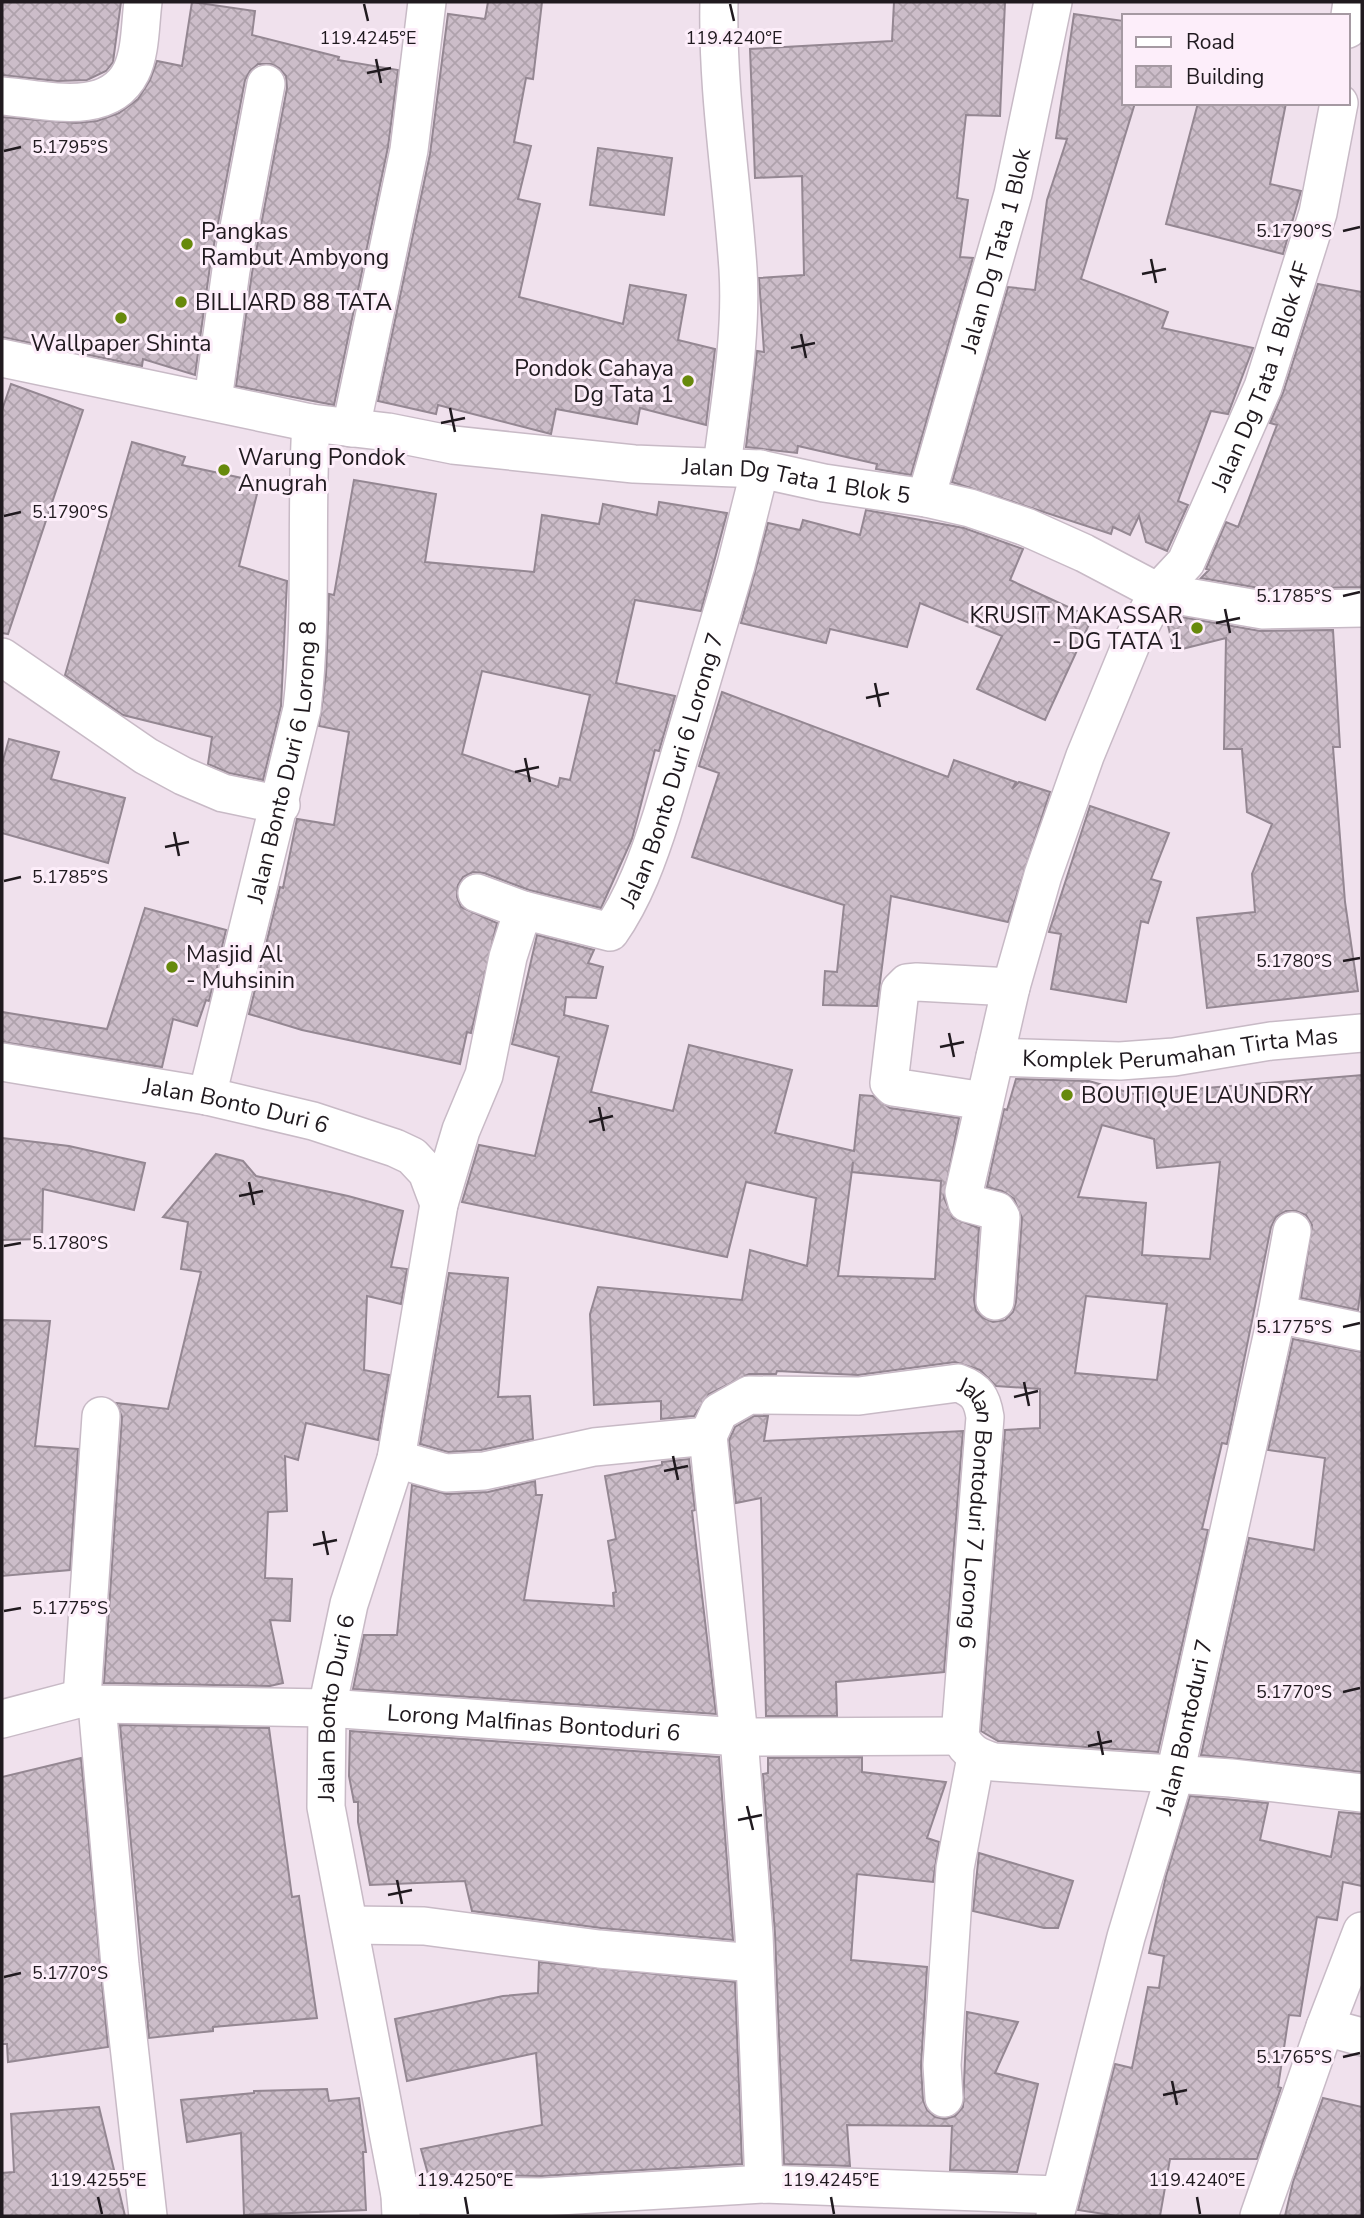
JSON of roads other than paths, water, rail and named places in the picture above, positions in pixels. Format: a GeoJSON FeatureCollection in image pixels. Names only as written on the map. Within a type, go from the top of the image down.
{"type":"FeatureCollection","features":[{"type":"Feature","properties":{"kind":"street"},"geometry":{"type":"LineString","coordinates":[[2,96],[90,102],[114,96],[131,72],[143,2]]}},
{"type":"Feature","properties":{"kind":"street"},"geometry":{"type":"LineString","coordinates":[[351,428],[409,150],[428,2]]}},
{"type":"Feature","properties":{"kind":"street"},"geometry":{"type":"LineString","coordinates":[[719,2],[720,58],[738,281],[738,329],[722,466]]}},
{"type":"Feature","properties":{"kind":"street","name":"Jalan Dg Tata 1 Blok"},"geometry":{"type":"LineString","coordinates":[[926,498],[1013,194],[1053,2]]}},
{"type":"Feature","properties":{"kind":"street"},"geometry":{"type":"LineString","coordinates":[[213,400],[231,270],[266,84]]}},
{"type":"Feature","properties":{"kind":"street","name":"Jalan Dg Tata 1 Blok 4F"},"geometry":{"type":"LineString","coordinates":[[1158,592],[1186,562],[1231,466],[1263,387],[1318,213],[1339,105]]}},
{"type":"Feature","properties":{"kind":"street","name":"Jalan Dg Tata 1 Blok 5"},"geometry":{"type":"LineString","coordinates":[[2,358],[166,394],[213,400],[311,423],[388,432],[453,445],[634,464],[760,469],[824,483],[926,498],[970,508],[1026,527],[1084,553],[1158,592],[1263,610],[1362,608]]}},
{"type":"Feature","properties":{"kind":"street","name":"Jalan Bonto Duri 6 Lorong 8"},"geometry":{"type":"LineString","coordinates":[[207,1096],[281,804],[302,709],[308,653],[306,505],[311,423]]}},
{"type":"Feature","properties":{"kind":"street","name":"Jalan Bonto Duri 6 Lorong 7"},"geometry":{"type":"LineString","coordinates":[[523,910],[610,932],[620,919],[651,851],[662,816],[736,565],[760,469]]}},
{"type":"Feature","properties":{"kind":"street","name":"Komplek Perumahan Tirta Mas"},"geometry":{"type":"LineString","coordinates":[[995,1301],[1001,1217],[997,1211],[964,1200],[984,1101],[1030,915],[1071,795],[1120,670],[1158,592]]}},
{"type":"Feature","properties":{"kind":"street"},"geometry":{"type":"LineString","coordinates":[[2,657],[146,756],[183,776],[223,793],[281,804]]}},
{"type":"Feature","properties":{"kind":"street"},"geometry":{"type":"LineString","coordinates":[[477,893],[523,910]]}},
{"type":"Feature","properties":{"kind":"street","name":"Jalan Bonto Duri 6"},"geometry":{"type":"LineString","coordinates":[[400,2206],[326,1807],[327,1707],[349,1604],[396,1459],[439,1204],[461,1130],[484,1075],[508,957],[523,910]]}},
{"type":"Feature","properties":{"kind":"street"},"geometry":{"type":"LineString","coordinates":[[984,1101],[893,1087],[889,1083],[900,990],[907,983],[917,982],[1011,987]]}},
{"type":"Feature","properties":{"kind":"street","name":"Komplek Perumahan Tirta Mas"},"geometry":{"type":"LineString","coordinates":[[995,1057],[1120,1061],[1174,1057],[1271,1041],[1362,1033]]}},
{"type":"Feature","properties":{"kind":"street","name":"Jalan Bonto Duri 6"},"geometry":{"type":"LineString","coordinates":[[2,1062],[207,1096],[279,1111],[395,1147],[412,1156],[427,1172],[439,1204]]}},
{"type":"Feature","properties":{"kind":"street","name":"Jalan Bontoduri 7"},"geometry":{"type":"LineString","coordinates":[[1064,2209],[1126,1937],[1175,1774],[1293,1231]]}},
{"type":"Feature","properties":{"kind":"street"},"geometry":{"type":"LineString","coordinates":[[1277,1314],[1362,1332]]}},
{"type":"Feature","properties":{"kind":"street","name":"Jalan Bontoduri 7 Lorong 6"},"geometry":{"type":"LineString","coordinates":[[708,1436],[719,1412],[749,1395],[859,1396],[958,1383],[972,1388],[982,1400],[985,1417],[968,1746],[955,1868],[943,2066],[944,2098]]}},
{"type":"Feature","properties":{"kind":"street"},"geometry":{"type":"LineString","coordinates":[[101,1416],[86,1593],[89,1701],[148,2216]]}},
{"type":"Feature","properties":{"kind":"street"},"geometry":{"type":"LineString","coordinates":[[396,1459],[446,1473],[484,1471],[594,1447],[708,1436],[739,1737],[754,1963],[764,2184]]}},
{"type":"Feature","properties":{"kind":"street","name":"Lorong Malfinas Bontoduri 6"},"geometry":{"type":"LineString","coordinates":[[2,1719],[89,1701],[327,1707],[739,1737],[968,1746],[994,1762],[1175,1774],[1362,1793]]}},
{"type":"Feature","properties":{"kind":"street"},"geometry":{"type":"LineString","coordinates":[[350,1925],[424,1926],[598,1949],[754,1963]]}},
{"type":"Feature","properties":{"kind":"street"},"geometry":{"type":"LineString","coordinates":[[1259,2216],[1325,2027],[1362,1931]]}},
{"type":"Feature","properties":{"kind":"street"},"geometry":{"type":"LineString","coordinates":[[1325,2027],[1362,2038]]}},
{"type":"Feature","properties":{"kind":"street"},"geometry":{"type":"LineString","coordinates":[[400,2206],[764,2184],[1064,2209]]}},
{"type":"Feature","properties":{"kind":"place","name":"Pangkas Rambut Ambyong"},"geometry":{"type":"Point","coordinates":[187,244]}},
{"type":"Feature","properties":{"kind":"place","name":"BILLIARD 88 TATA"},"geometry":{"type":"Point","coordinates":[181,302]}},
{"type":"Feature","properties":{"kind":"place","name":"Wallpaper Shinta"},"geometry":{"type":"Point","coordinates":[121,318]}},
{"type":"Feature","properties":{"kind":"place","name":"Pondok Cahaya Dg Tata 1"},"geometry":{"type":"Point","coordinates":[688,381]}},
{"type":"Feature","properties":{"kind":"place","name":"Warung Pondok Anugrah"},"geometry":{"type":"Point","coordinates":[224,470]}},
{"type":"Feature","properties":{"kind":"place","name":"KRUSIT MAKASSAR - DG TATA 1"},"geometry":{"type":"Point","coordinates":[1197,628]}},
{"type":"Feature","properties":{"kind":"place","name":"Masjid Al - Muhsinin"},"geometry":{"type":"Point","coordinates":[172,967]}},
{"type":"Feature","properties":{"kind":"place","name":"BOUTIQUE LAUNDRY"},"geometry":{"type":"Point","coordinates":[1067,1095]}}]}
